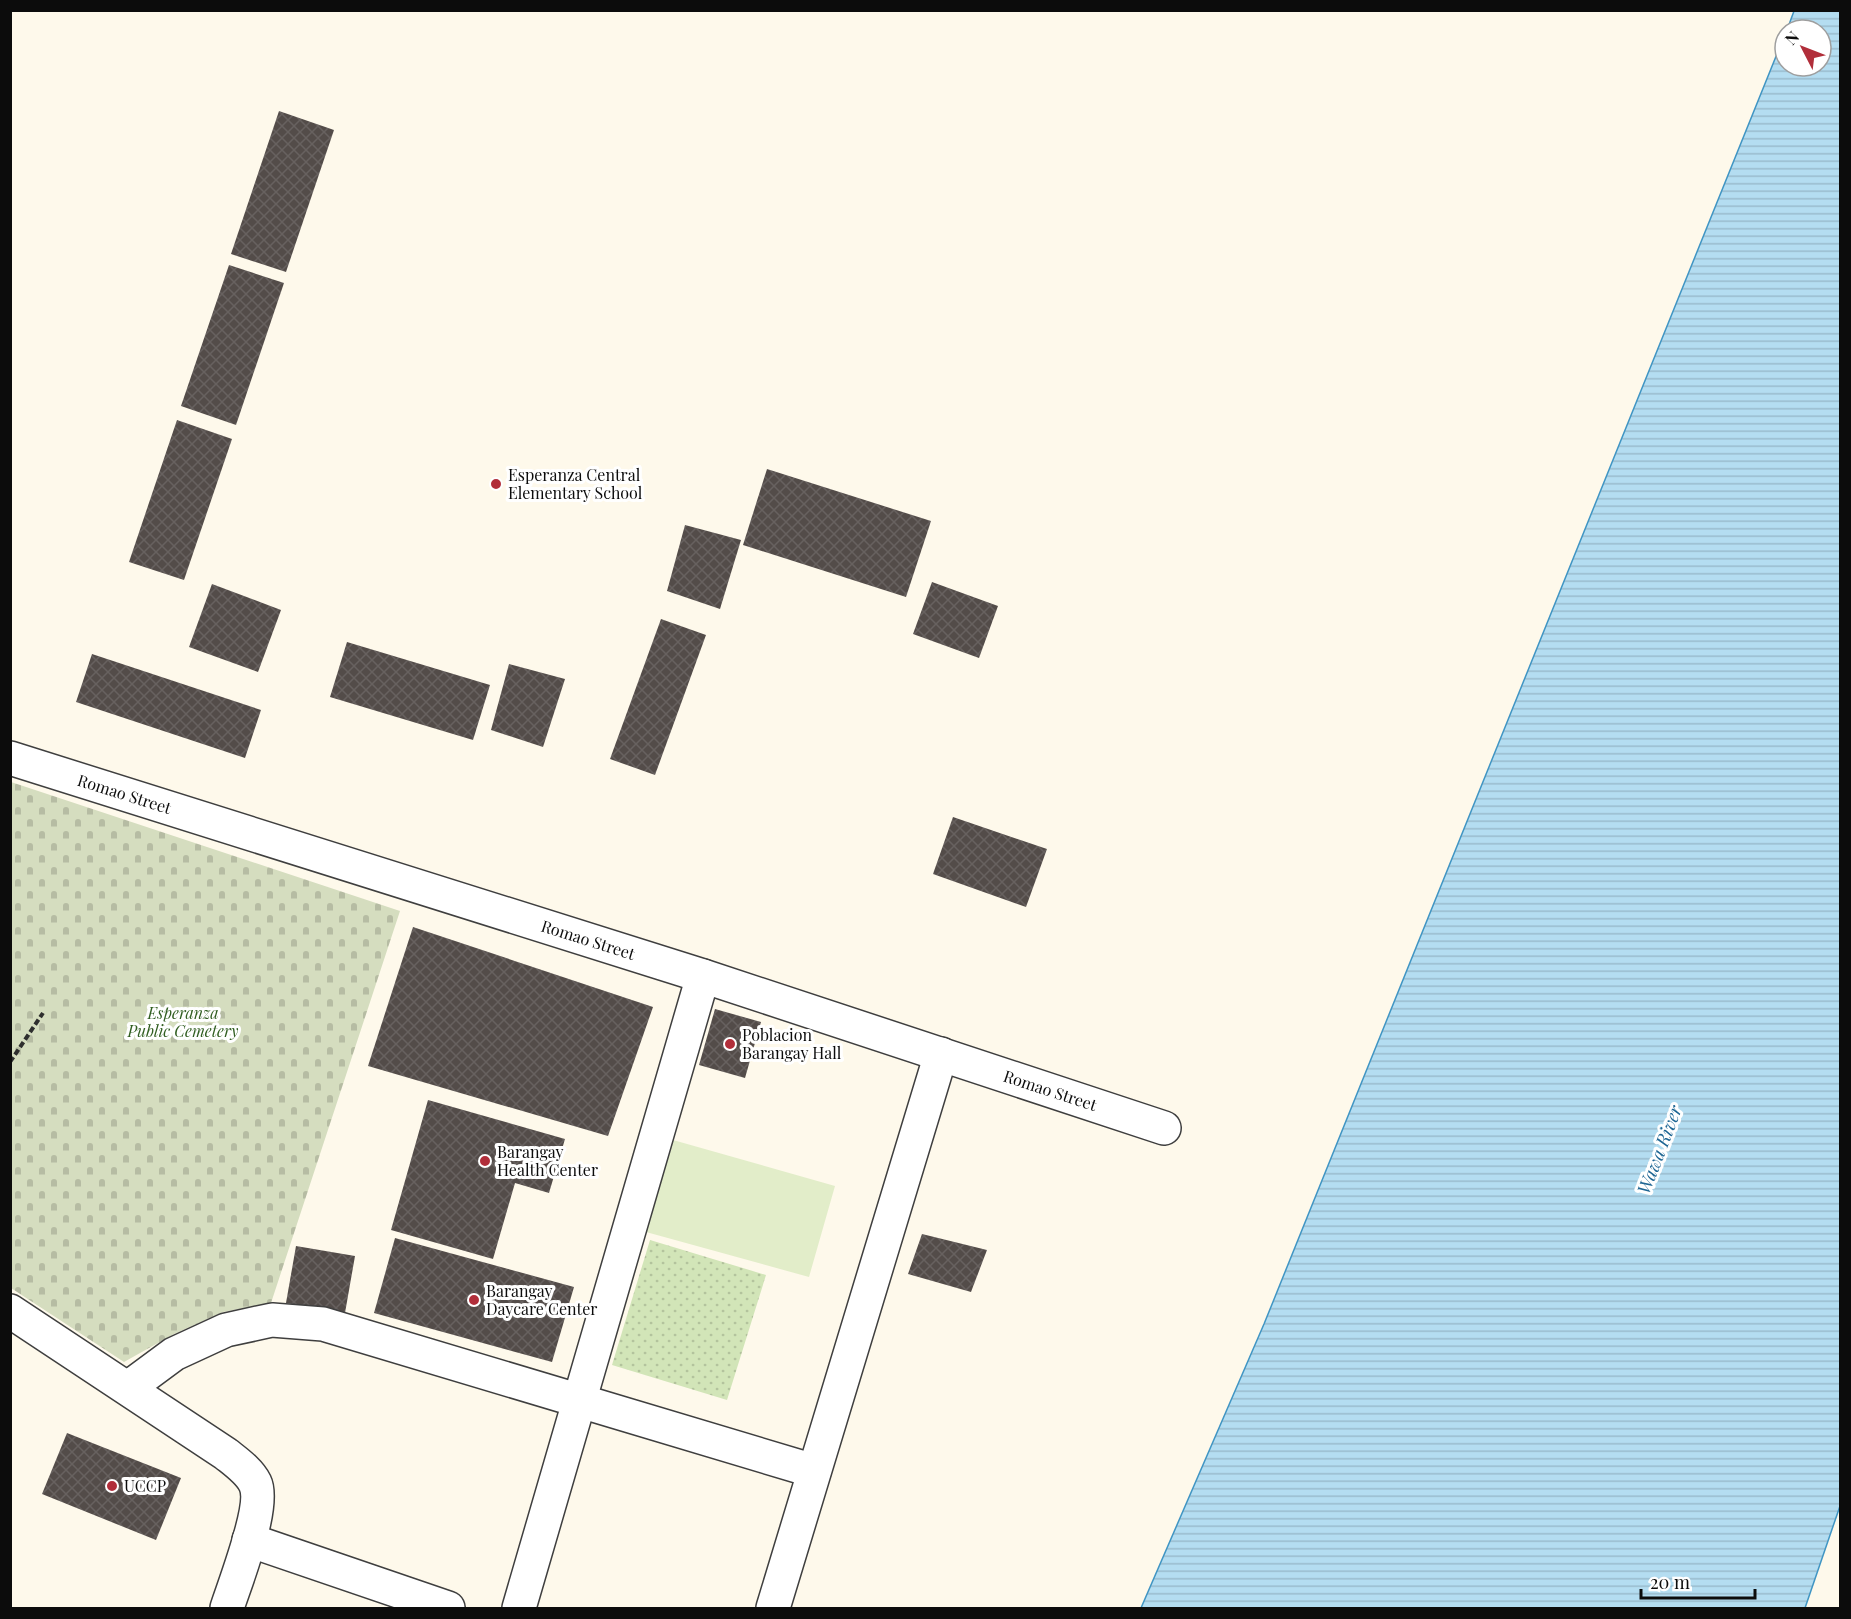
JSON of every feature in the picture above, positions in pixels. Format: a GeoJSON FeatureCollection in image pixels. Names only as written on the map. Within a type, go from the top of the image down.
{"type":"FeatureCollection","features":[{"type":"Feature","properties":{"kind":"street","name":"Romao Street"},"geometry":{"type":"LineString","coordinates":[[10,758],[703,976],[1164,1128]]}},
{"type":"Feature","properties":{"kind":"street"},"geometry":{"type":"LineString","coordinates":[[519,1608],[703,976]]}},
{"type":"Feature","properties":{"kind":"street"},"geometry":{"type":"LineString","coordinates":[[772,1608],[941,1054]]}},
{"type":"Feature","properties":{"kind":"street"},"geometry":{"type":"LineString","coordinates":[[10,1311],[128,1388],[245,1469],[256,1485],[258,1508],[227,1608]]}},
{"type":"Feature","properties":{"kind":"street"},"geometry":{"type":"LineString","coordinates":[[128,1388],[174,1354],[226,1330],[272,1320],[323,1324],[814,1471]]}},
{"type":"Feature","properties":{"kind":"street"},"geometry":{"type":"LineString","coordinates":[[249,1540],[448,1608]]}},
{"type":"Feature","properties":{"kind":"path"},"geometry":{"type":"LineString","coordinates":[[10,1062],[43,1013]]}},
{"type":"Feature","properties":{"kind":"green space","name":"Esperanza Public Cemetery"},"geometry":{"type":"Polygon","coordinates":[[[11,782],[400,911],[271,1303],[223,1312],[174,1334],[124,1362],[11,1288],[11,782]]]}},
{"type":"Feature","properties":{"kind":"green space"},"geometry":{"type":"Polygon","coordinates":[[[673,1140],[835,1186],[809,1277],[646,1232],[673,1140]]]}},
{"type":"Feature","properties":{"kind":"green space"},"geometry":{"type":"Polygon","coordinates":[[[650,1240],[766,1275],[727,1400],[612,1365],[650,1240]]]}},
{"type":"Feature","properties":{"kind":"water","name":"Wawa River"},"geometry":{"type":"Polygon","coordinates":[[[1794,11],[1840,11],[1840,1506],[1805,1608],[1141,1608],[1264,1324],[1773,64],[1773,78],[1833,78],[1833,18],[1791,18],[1794,11]]]}},
{"type":"Feature","properties":{"kind":"building"},"geometry":{"type":"Polygon","coordinates":[[[279,111],[334,130],[286,272],[231,254],[279,111]]]}},
{"type":"Feature","properties":{"kind":"building"},"geometry":{"type":"Polygon","coordinates":[[[229,265],[284,283],[236,425],[181,406],[229,265]]]}},
{"type":"Feature","properties":{"kind":"building"},"geometry":{"type":"Polygon","coordinates":[[[177,420],[232,439],[184,580],[129,562],[177,420]]]}},
{"type":"Feature","properties":{"kind":"building"},"geometry":{"type":"Polygon","coordinates":[[[767,469],[931,521],[906,597],[743,545],[767,469]]]}},
{"type":"Feature","properties":{"kind":"building"},"geometry":{"type":"Polygon","coordinates":[[[685,525],[741,540],[720,609],[667,591],[685,525]]]}},
{"type":"Feature","properties":{"kind":"building"},"geometry":{"type":"Polygon","coordinates":[[[932,582],[998,606],[979,658],[913,634],[932,582]]]}},
{"type":"Feature","properties":{"kind":"building"},"geometry":{"type":"Polygon","coordinates":[[[212,584],[281,610],[258,672],[189,647],[212,584]]]}},
{"type":"Feature","properties":{"kind":"building"},"geometry":{"type":"Polygon","coordinates":[[[661,619],[706,635],[655,775],[610,759],[661,619]]]}},
{"type":"Feature","properties":{"kind":"building"},"geometry":{"type":"Polygon","coordinates":[[[347,642],[490,685],[473,740],[330,697],[347,642]]]}},
{"type":"Feature","properties":{"kind":"building"},"geometry":{"type":"Polygon","coordinates":[[[92,654],[261,710],[245,758],[76,702],[92,654]]]}},
{"type":"Feature","properties":{"kind":"building"},"geometry":{"type":"Polygon","coordinates":[[[509,664],[565,679],[543,747],[491,730],[509,664]]]}},
{"type":"Feature","properties":{"kind":"building"},"geometry":{"type":"Polygon","coordinates":[[[953,817],[1047,849],[1026,907],[933,874],[953,817]]]}},
{"type":"Feature","properties":{"kind":"building"},"geometry":{"type":"Polygon","coordinates":[[[413,927],[653,1007],[608,1136],[368,1066],[413,927]]]}},
{"type":"Feature","properties":{"kind":"building","name":"Poblacion Barangay Hall"},"geometry":{"type":"Polygon","coordinates":[[[715,1009],[761,1022],[745,1078],[699,1065],[715,1009]]]}},
{"type":"Feature","properties":{"kind":"building","name":"Barangay Health Center"},"geometry":{"type":"Polygon","coordinates":[[[428,1100],[565,1139],[549,1193],[515,1183],[493,1259],[391,1230],[428,1100]]]}},
{"type":"Feature","properties":{"kind":"building"},"geometry":{"type":"Polygon","coordinates":[[[922,1234],[987,1250],[971,1292],[908,1274],[922,1234]]]}},
{"type":"Feature","properties":{"kind":"building","name":"Barangay Daycare Center"},"geometry":{"type":"Polygon","coordinates":[[[395,1238],[574,1287],[552,1362],[374,1313],[395,1238]]]}},
{"type":"Feature","properties":{"kind":"building"},"geometry":{"type":"Polygon","coordinates":[[[296,1246],[355,1256],[345,1313],[286,1303],[296,1246]]]}},
{"type":"Feature","properties":{"kind":"building","name":"UCCP"},"geometry":{"type":"Polygon","coordinates":[[[67,1433],[181,1478],[156,1540],[42,1494],[67,1433]]]}},
{"type":"Feature","properties":{"kind":"place","name":"Esperanza Central Elementary School"},"geometry":{"type":"Point","coordinates":[496,484]}},
{"type":"Feature","properties":{"kind":"place","name":"Poblacion Barangay Hall"},"geometry":{"type":"Point","coordinates":[730,1044]}},
{"type":"Feature","properties":{"kind":"place","name":"Barangay Health Center"},"geometry":{"type":"Point","coordinates":[485,1161]}},
{"type":"Feature","properties":{"kind":"place","name":"Barangay Daycare Center"},"geometry":{"type":"Point","coordinates":[474,1300]}},
{"type":"Feature","properties":{"kind":"place","name":"UCCP"},"geometry":{"type":"Point","coordinates":[112,1486]}}]}
